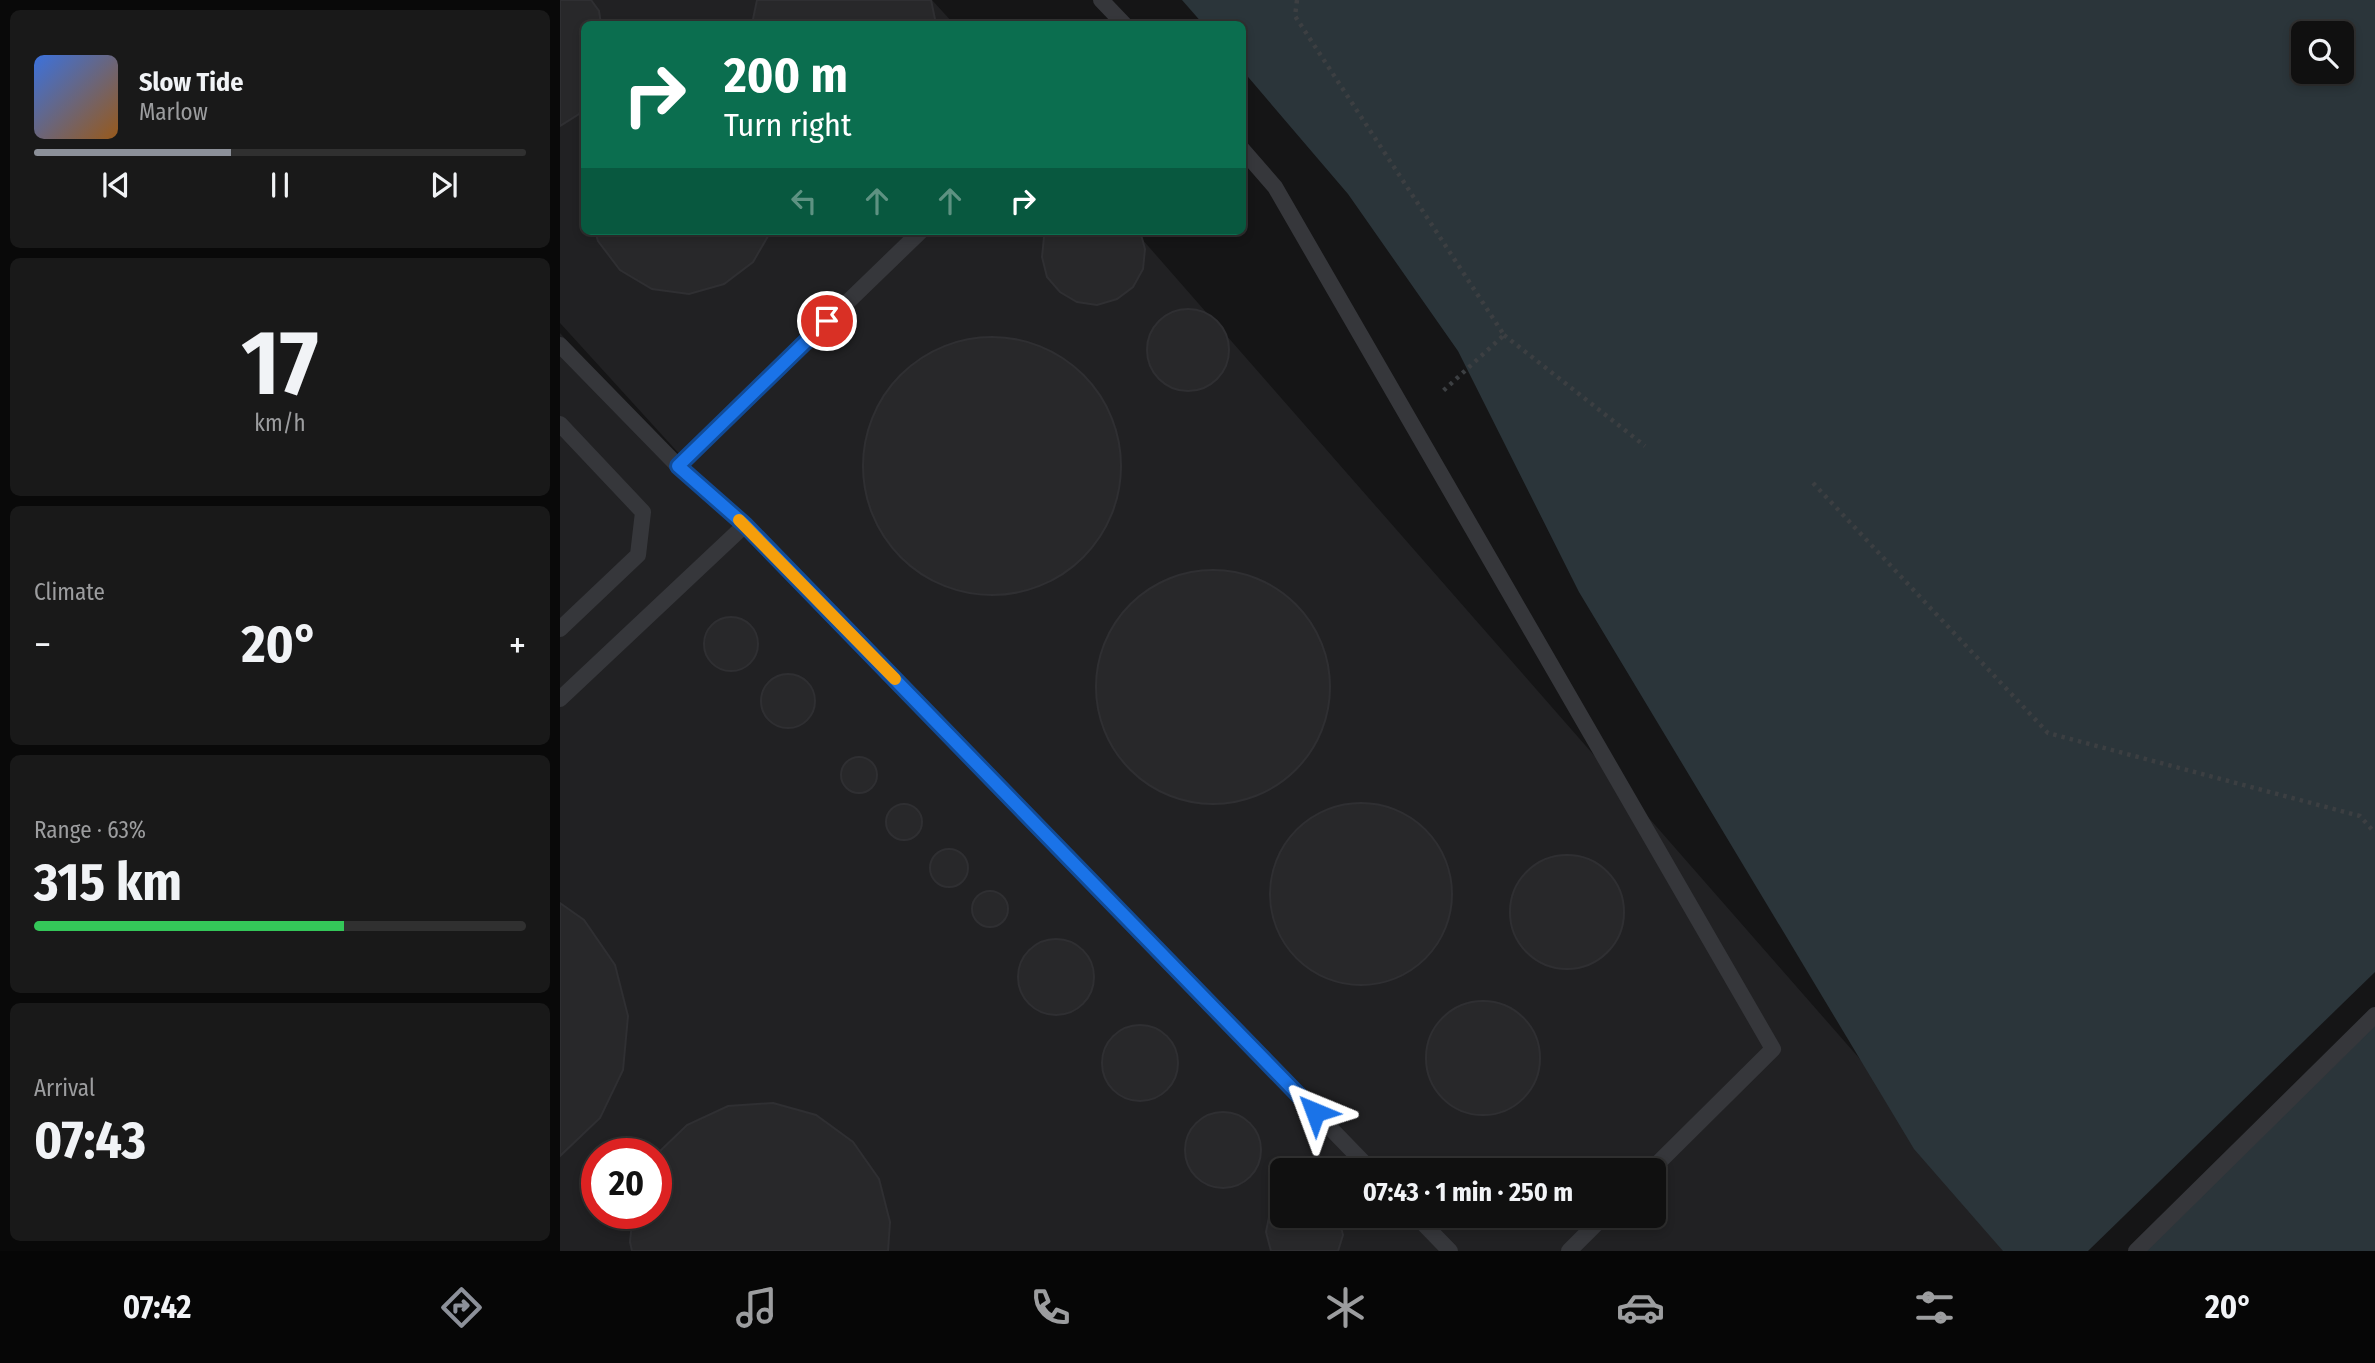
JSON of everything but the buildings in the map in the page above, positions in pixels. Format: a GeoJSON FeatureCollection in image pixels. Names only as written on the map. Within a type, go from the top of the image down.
{"type":"FeatureCollection","features":[{"type":"Feature","properties":{"kind":"lane"},"geometry":{"type":"LineString","coordinates":[[1101,0],[1121,21]]}},
{"type":"Feature","properties":{"kind":"lane"},"geometry":{"type":"LineString","coordinates":[[1246,154],[1275,187],[1773,1049],[1663,1158]]}},
{"type":"Feature","properties":{"kind":"lane"},"geometry":{"type":"LineString","coordinates":[[678,466],[916,235]]}},
{"type":"Feature","properties":{"kind":"lane"},"geometry":{"type":"LineString","coordinates":[[560,345],[678,466],[745,525],[1359,1158]]}},
{"type":"Feature","properties":{"kind":"lane"},"geometry":{"type":"LineString","coordinates":[[560,424],[643,512],[638,555],[560,629]]}},
{"type":"Feature","properties":{"kind":"lane"},"geometry":{"type":"LineString","coordinates":[[560,699],[745,525]]}},
{"type":"Feature","properties":{"kind":"lane"},"geometry":{"type":"LineString","coordinates":[[2136,1251],[2375,1015]]}},
{"type":"Feature","properties":{"kind":"lane"},"geometry":{"type":"LineString","coordinates":[[1428,1228],[1450,1251]]}},
{"type":"Feature","properties":{"kind":"lane"},"geometry":{"type":"LineString","coordinates":[[1569,1251],[1592,1228]]}},
{"type":"Feature","properties":{"kind":"path"},"geometry":{"type":"LineString","coordinates":[[1297,0],[1296,16],[1504,335],[1645,446]]}},
{"type":"Feature","properties":{"kind":"path"},"geometry":{"type":"LineString","coordinates":[[1443,391],[1504,335]]}},
{"type":"Feature","properties":{"kind":"path"},"geometry":{"type":"LineString","coordinates":[[1813,483],[2048,733],[2360,816],[2375,833]]}},
{"type":"Feature","properties":{"kind":"shaded area"},"geometry":{"type":"Polygon","coordinates":[[[560,0],[932,0],[951,21],[581,21],[581,235],[1139,235],[2028,1251],[560,1251],[560,333],[738,531],[744,525],[560,323],[560,0]]]}},
{"type":"Feature","properties":{"kind":"shaded area"},"geometry":{"type":"Polygon","coordinates":[[[1182,0],[2375,0],[2375,1251],[2003,1251],[1914,1149],[1579,592],[1458,351],[1348,194],[1246,75],[1246,21],[1200,21],[1182,0]]]}},
{"type":"Feature","properties":{"kind":"pier"},"geometry":{"type":"Polygon","coordinates":[[[2375,972],[2375,1017],[2134,1251],[2088,1251],[2375,972]]]}},
{"type":"Feature","properties":{"kind":"slow traffic"},"geometry":{"type":"LineString","coordinates":[[739,520],[895,679]]}},
{"type":"Feature","properties":{"kind":"route"},"geometry":{"type":"LineString","coordinates":[[827,321],[678,466],[745,525],[1315,1112]]}}]}
